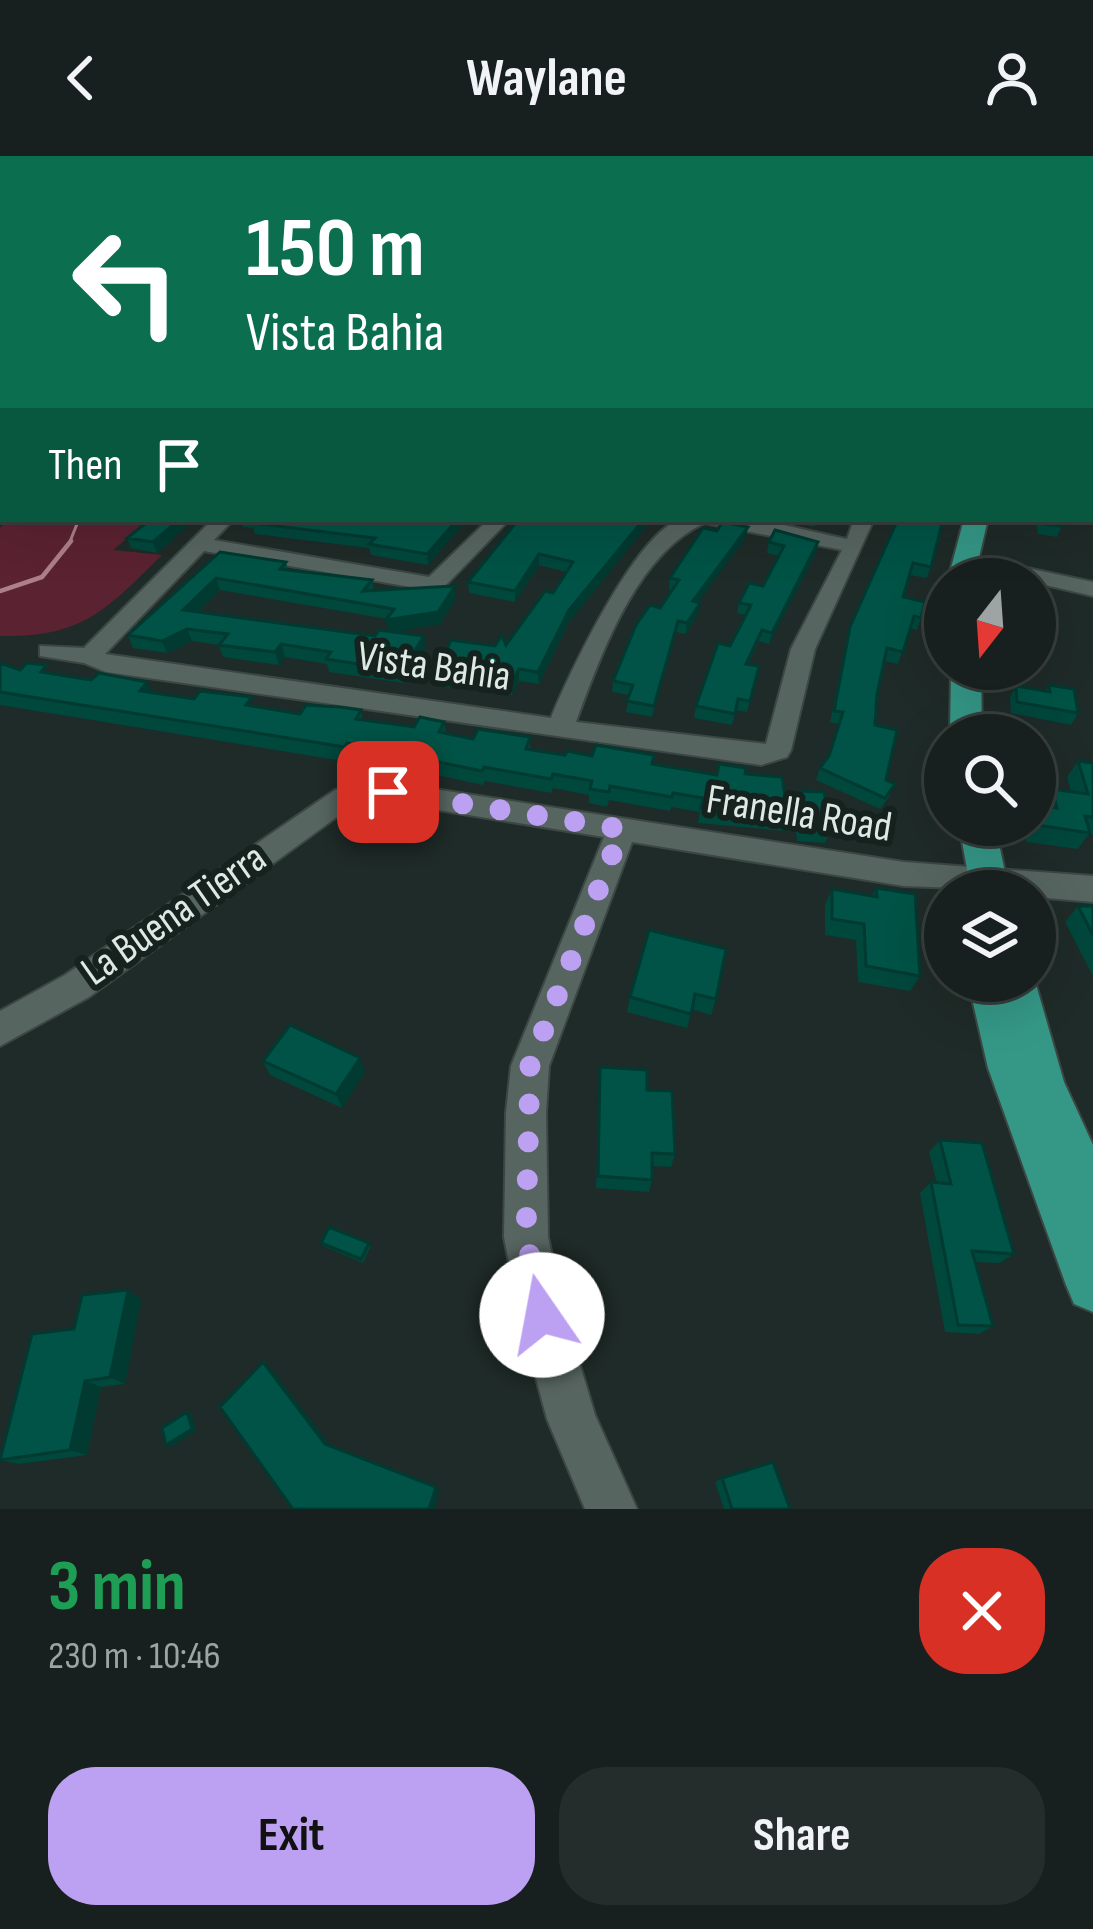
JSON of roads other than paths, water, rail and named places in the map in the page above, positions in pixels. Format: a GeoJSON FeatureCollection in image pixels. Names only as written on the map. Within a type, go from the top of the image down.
{"type":"FeatureCollection","features":[{"type":"Feature","properties":{"kind":"main road"},"geometry":{"type":"LineString","coordinates":[[975,558],[976,522]]}},
{"type":"Feature","properties":{"kind":"main road"},"geometry":{"type":"LineString","coordinates":[[981,558],[997,522]]}},
{"type":"Feature","properties":{"kind":"main road"},"geometry":{"type":"LineString","coordinates":[[994,1002],[1011,1068],[1093,1285]]}},
{"type":"Feature","properties":{"kind":"main road"},"geometry":{"type":"LineString","coordinates":[[1020,1002],[1042,1084],[1093,1202]]}},
{"type":"Feature","properties":{"kind":"street"},"geometry":{"type":"LineString","coordinates":[[90,656],[221,522]]}},
{"type":"Feature","properties":{"kind":"street"},"geometry":{"type":"LineString","coordinates":[[199,544],[434,584],[497,522]]}},
{"type":"Feature","properties":{"kind":"street"},"geometry":{"type":"LineString","coordinates":[[561,727],[586,658],[615,609],[681,524],[688,522]]}},
{"type":"Feature","properties":{"kind":"street"},"geometry":{"type":"LineString","coordinates":[[727,522],[853,546],[863,522]]}},
{"type":"Feature","properties":{"kind":"street","name":"Vista Bahia"},"geometry":{"type":"LineString","coordinates":[[49,651],[90,656],[93,662],[106,665],[771,754],[782,740],[791,680],[804,646],[853,546]]}},
{"type":"Feature","properties":{"kind":"street"},"geometry":{"type":"LineString","coordinates":[[1056,584],[1093,590]]}},
{"type":"Feature","properties":{"kind":"street","name":"La Buena Tierra"},"geometry":{"type":"LineString","coordinates":[[0,1030],[76,986],[345,797],[388,792],[622,829]]}},
{"type":"Feature","properties":{"kind":"street"},"geometry":{"type":"LineString","coordinates":[[611,1509],[572,1419],[542,1315],[526,1237],[526,1113],[530,1066],[622,829]]}},
{"type":"Feature","properties":{"kind":"street","name":"Franella Road"},"geometry":{"type":"LineString","coordinates":[[622,829],[924,878]]}},
{"type":"Feature","properties":{"kind":"street","name":"Franella Road"},"geometry":{"type":"LineString","coordinates":[[1056,885],[1093,889]]}},
{"type":"Feature","properties":{"kind":"waterway"},"geometry":{"type":"LineString","coordinates":[[69,543],[78,522]]}},
{"type":"Feature","properties":{"kind":"waterway"},"geometry":{"type":"LineString","coordinates":[[0,591],[42,577],[69,543]]}}]}
